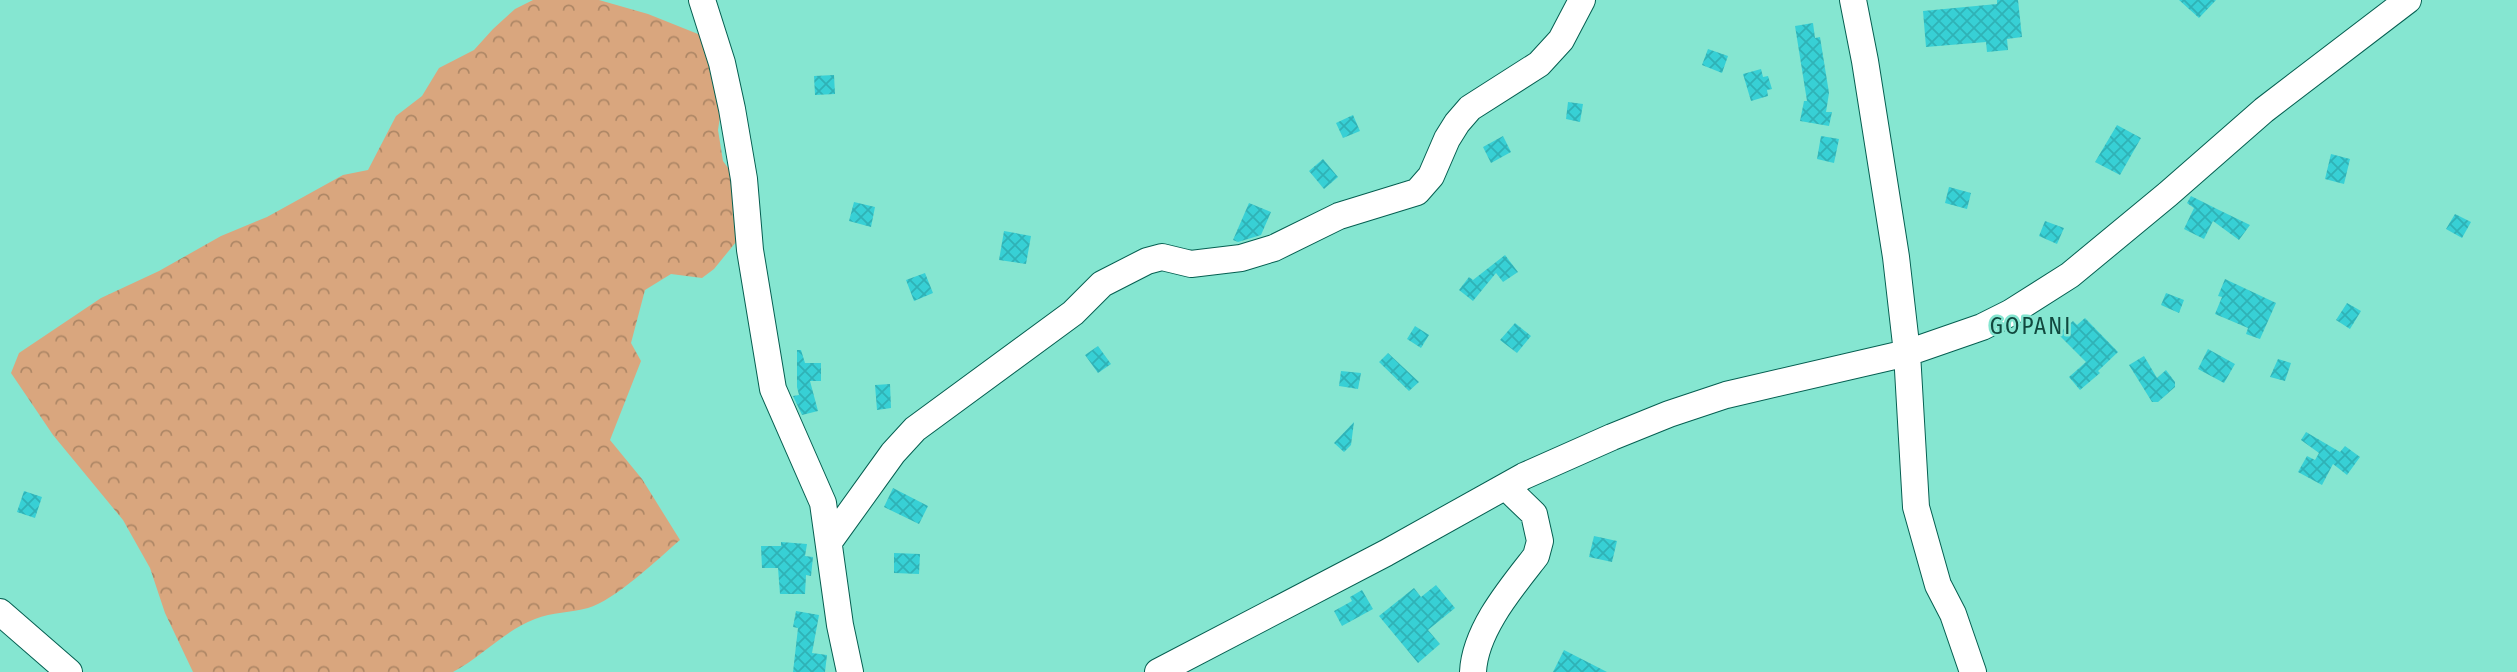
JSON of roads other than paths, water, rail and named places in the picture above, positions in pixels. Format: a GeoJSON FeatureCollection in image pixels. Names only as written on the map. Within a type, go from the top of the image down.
{"type":"FeatureCollection","features":[{"type":"Feature","properties":{"kind":"street"},"geometry":{"type":"LineString","coordinates":[[702,0],[722,63],[732,109],[744,179],[750,250],[773,389],[823,503],[840,625],[850,672]]}},
{"type":"Feature","properties":{"kind":"street"},"geometry":{"type":"LineString","coordinates":[[829,542],[893,453],[915,429],[1073,313],[1102,284],[1156,258],[1191,264],[1249,256],[1288,242],[1339,216],[1417,192],[1431,176],[1447,139],[1470,108],[1539,64],[1561,40],[1583,0]]}},
{"type":"Feature","properties":{"kind":"street"},"geometry":{"type":"LineString","coordinates":[[1853,0],[1866,61],[1896,257],[1907,353],[1916,508],[1938,585],[1953,614],[1973,672]]}},
{"type":"Feature","properties":{"kind":"street"},"geometry":{"type":"LineString","coordinates":[[1158,672],[1558,460],[1669,414],[1726,396],[1907,353],[1982,327],[2070,275],[2264,110],[2408,0]]}},
{"type":"Feature","properties":{"kind":"street"},"geometry":{"type":"LineString","coordinates":[[1473,672],[1476,655],[1492,615],[1540,547],[1534,513],[1506,487]]}},
{"type":"Feature","properties":{"kind":"street"},"geometry":{"type":"LineString","coordinates":[[0,612],[69,672]]}},
{"type":"Feature","properties":{"kind":"district","name":"GOPANI"},"geometry":{"type":"Point","coordinates":[2031,326]}}]}
